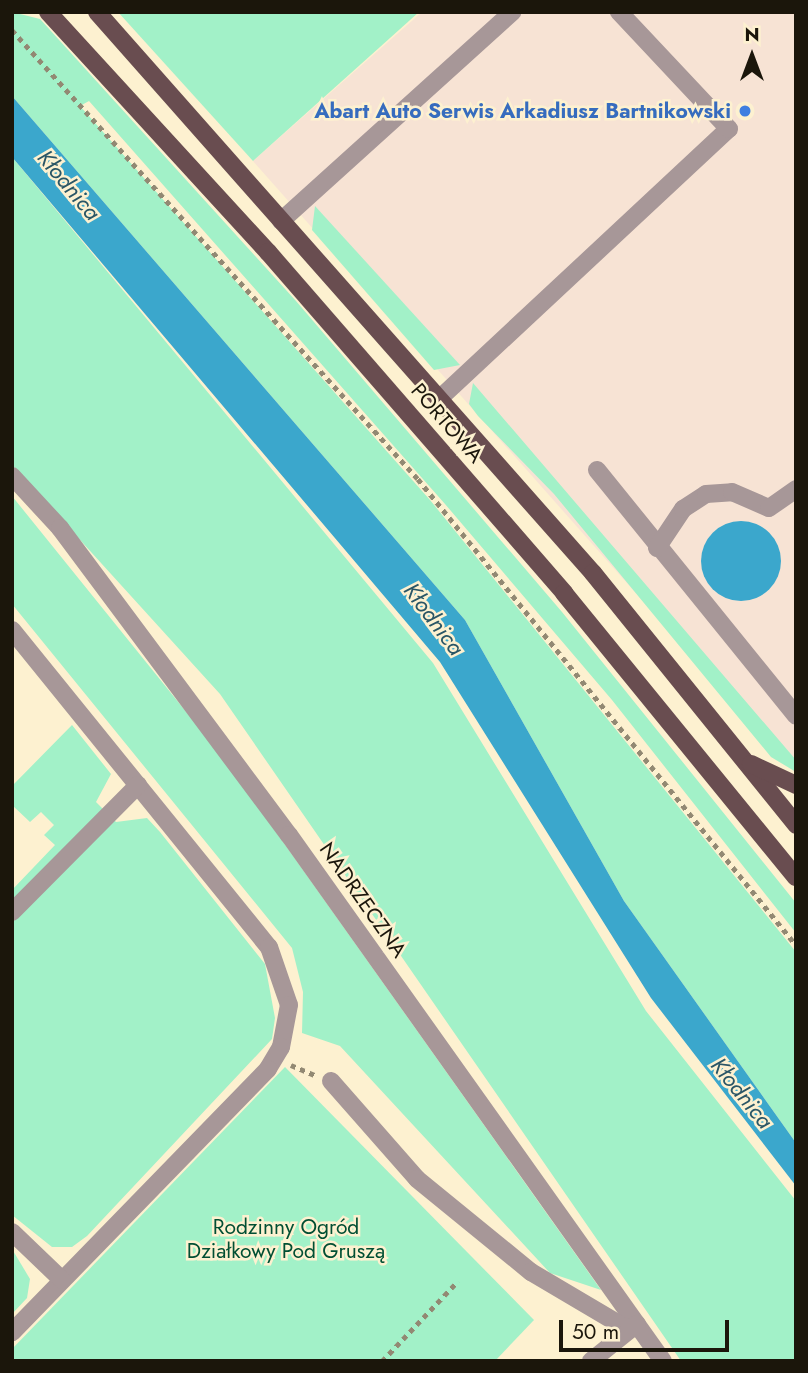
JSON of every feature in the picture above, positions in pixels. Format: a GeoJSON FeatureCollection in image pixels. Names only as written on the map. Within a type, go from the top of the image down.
{"type":"FeatureCollection","features":[{"type":"Feature","properties":{"kind":"main road","name":"PORTOWA"},"geometry":{"type":"LineString","coordinates":[[48,12],[259,241],[555,583],[796,877]]}},
{"type":"Feature","properties":{"kind":"main road","name":"PORTOWA"},"geometry":{"type":"LineString","coordinates":[[97,12],[593,573],[796,825]]}},
{"type":"Feature","properties":{"kind":"main road"},"geometry":{"type":"LineString","coordinates":[[742,758],[796,785]]}},
{"type":"Feature","properties":{"kind":"street"},"geometry":{"type":"LineString","coordinates":[[281,221],[512,12]]}},
{"type":"Feature","properties":{"kind":"street"},"geometry":{"type":"LineString","coordinates":[[439,399],[729,129],[619,12]]}},
{"type":"Feature","properties":{"kind":"street"},"geometry":{"type":"LineString","coordinates":[[597,470],[657,548],[796,716]]}},
{"type":"Feature","properties":{"kind":"street","name":"NADRZECZNA"},"geometry":{"type":"LineString","coordinates":[[12,476],[60,528],[289,835],[633,1327],[663,1361]]}},
{"type":"Feature","properties":{"kind":"street"},"geometry":{"type":"LineString","coordinates":[[657,548],[683,509],[706,494],[732,492],[769,508],[796,489]]}},
{"type":"Feature","properties":{"kind":"street"},"geometry":{"type":"LineString","coordinates":[[12,631],[277,960],[286,983],[287,1027],[268,1069],[12,1332]]}},
{"type":"Feature","properties":{"kind":"street"},"geometry":{"type":"LineString","coordinates":[[12,912],[138,785]]}},
{"type":"Feature","properties":{"kind":"street"},"geometry":{"type":"LineString","coordinates":[[331,1081],[418,1179],[531,1272],[633,1327],[591,1361]]}},
{"type":"Feature","properties":{"kind":"street"},"geometry":{"type":"LineString","coordinates":[[12,1232],[62,1280]]}},
{"type":"Feature","properties":{"kind":"path"},"geometry":{"type":"LineString","coordinates":[[12,30],[418,479],[796,945]]}},
{"type":"Feature","properties":{"kind":"path"},"geometry":{"type":"LineString","coordinates":[[382,1361],[458,1281]]}},
{"type":"Feature","properties":{"kind":"shaded area"},"geometry":{"type":"Polygon","coordinates":[[[422,12],[796,12],[796,774],[253,161],[422,12]]]}},
{"type":"Feature","properties":{"kind":"green space"},"geometry":{"type":"Polygon","coordinates":[[[12,12],[40,19],[296,301],[562,612],[796,903],[796,933],[612,700],[445,504],[89,101],[80,106],[430,500],[796,952],[796,1143],[624,901],[465,620],[12,96],[12,12]]]}},
{"type":"Feature","properties":{"kind":"green space"},"geometry":{"type":"Polygon","coordinates":[[[118,12],[419,12],[253,161],[118,12]]]}},
{"type":"Feature","properties":{"kind":"green space"},"geometry":{"type":"Polygon","coordinates":[[[12,157],[433,663],[646,1011],[796,1201],[796,1361],[681,1361],[220,694],[12,465],[12,157]]]}},
{"type":"Feature","properties":{"kind":"green space"},"geometry":{"type":"Polygon","coordinates":[[[315,206],[460,365],[434,370],[312,230],[315,206]]]}},
{"type":"Feature","properties":{"kind":"green space"},"geometry":{"type":"Polygon","coordinates":[[[473,383],[796,760],[796,772],[771,757],[554,494],[478,416],[469,404],[473,383]]]}},
{"type":"Feature","properties":{"kind":"green space"},"geometry":{"type":"Polygon","coordinates":[[[12,496],[225,760],[601,1290],[550,1273],[340,1046],[302,1033],[303,992],[292,948],[12,604],[12,496]]]}},
{"type":"Feature","properties":{"kind":"green space"},"geometry":{"type":"Polygon","coordinates":[[[72,725],[111,774],[96,802],[116,822],[147,818],[160,832],[265,964],[275,1018],[272,1039],[87,1236],[72,1247],[52,1247],[12,1215],[12,890],[55,845],[44,835],[54,825],[41,812],[30,822],[12,805],[12,786],[72,725]]]}},
{"type":"Feature","properties":{"kind":"green space","name":"Rodzinny Ogród Działkowy Pod Gruszą"},"geometry":{"type":"Polygon","coordinates":[[[285,1067],[534,1320],[495,1361],[12,1361],[12,1349],[285,1067]]]}},
{"type":"Feature","properties":{"kind":"green space"},"geometry":{"type":"Polygon","coordinates":[[[12,1249],[30,1279],[27,1298],[12,1314],[12,1249]]]}},
{"type":"Feature","properties":{"kind":"water","name":"Kłodnica"},"geometry":{"type":"Polygon","coordinates":[[[12,96],[465,620],[624,901],[796,1143],[796,1186],[651,998],[440,662],[12,157],[12,96]]]}},
{"type":"Feature","properties":{"kind":"water"},"geometry":{"type":"Polygon","coordinates":[[[733,521],[749,521],[770,532],[781,553],[781,569],[770,590],[749,601],[733,601],[719,595],[707,583],[701,569],[701,553],[707,539],[719,527],[733,521]]]}},
{"type":"Feature","properties":{"kind":"place","name":"Abart Auto Serwis Arkadiusz Bartnikowski"},"geometry":{"type":"Point","coordinates":[745,111]}}]}
